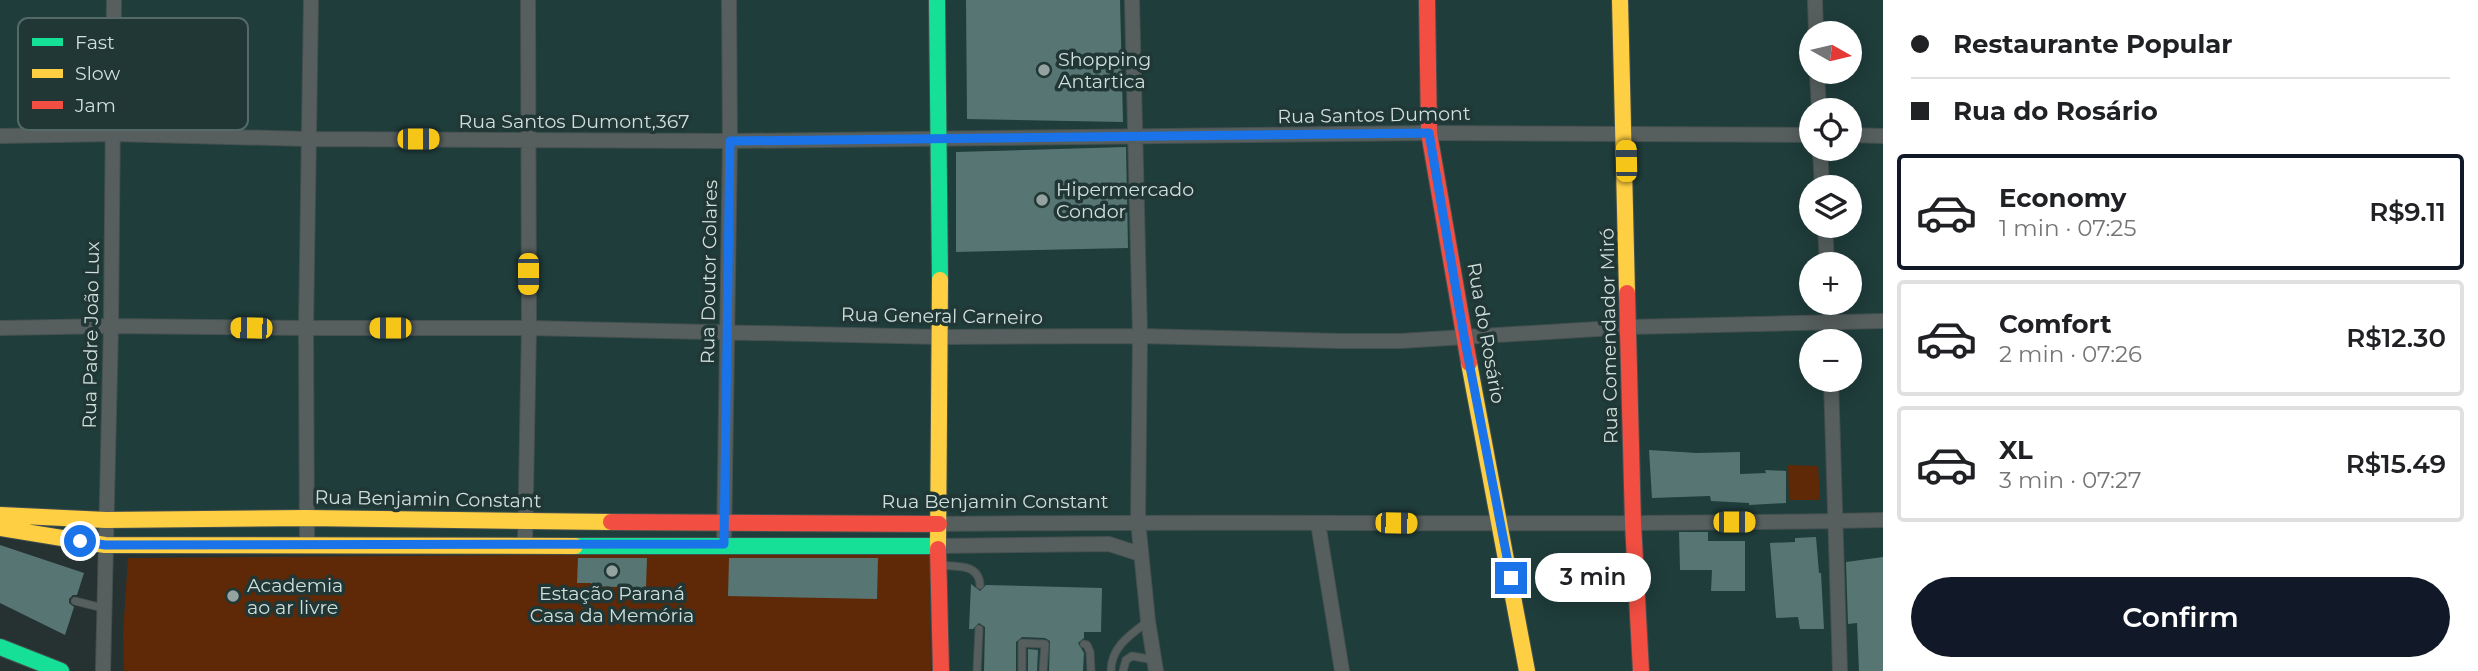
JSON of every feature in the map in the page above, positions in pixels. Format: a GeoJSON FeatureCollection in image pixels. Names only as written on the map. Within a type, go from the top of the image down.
{"type":"FeatureCollection","features":[{"type":"Feature","properties":{"kind":"main road"},"geometry":{"type":"LineString","coordinates":[[937,0],[941,337],[938,546],[941,671]]}},
{"type":"Feature","properties":{"kind":"main road","name":"Rua do Rosário"},"geometry":{"type":"LineString","coordinates":[[1427,0],[1429,133],[1527,671]]}},
{"type":"Feature","properties":{"kind":"main road","name":"Rua Comendador Miró"},"geometry":{"type":"LineString","coordinates":[[1620,0],[1633,523],[1641,671]]}},
{"type":"Feature","properties":{"kind":"main road","name":"Rua Benjamin Constant"},"geometry":{"type":"LineString","coordinates":[[0,515],[107,520],[306,518],[939,524]]}},
{"type":"Feature","properties":{"kind":"main road"},"geometry":{"type":"LineString","coordinates":[[0,528],[105,545],[938,546]]}},
{"type":"Feature","properties":{"kind":"main road"},"geometry":{"type":"LineString","coordinates":[[0,647],[61,671]]}},
{"type":"Feature","properties":{"kind":"street","name":"Rua Padre João Lux"},"geometry":{"type":"LineString","coordinates":[[114,0],[114,18]]}},
{"type":"Feature","properties":{"kind":"street"},"geometry":{"type":"LineString","coordinates":[[307,544],[306,328],[311,0]]}},
{"type":"Feature","properties":{"kind":"street"},"geometry":{"type":"LineString","coordinates":[[524,544],[529,328],[528,0]]}},
{"type":"Feature","properties":{"kind":"street","name":"Rua Doutor Colares"},"geometry":{"type":"LineString","coordinates":[[724,544],[730,141],[729,0]]}},
{"type":"Feature","properties":{"kind":"street"},"geometry":{"type":"LineString","coordinates":[[1132,0],[1140,337],[1138,521],[1147,621],[1155,665]]}},
{"type":"Feature","properties":{"kind":"street"},"geometry":{"type":"LineString","coordinates":[[1815,0],[1816,21]]}},
{"type":"Feature","properties":{"kind":"street","name":"Rua Padre João Lux"},"geometry":{"type":"LineString","coordinates":[[103,671],[113,130]]}},
{"type":"Feature","properties":{"kind":"street","name":"Rua Santos Dumont"},"geometry":{"type":"LineString","coordinates":[[937,139],[1429,133],[1799,135]]}},
{"type":"Feature","properties":{"kind":"street","name":"Rua Santos Dumont,367"},"geometry":{"type":"LineString","coordinates":[[0,136],[113,134],[308,139],[730,141],[937,139]]}},
{"type":"Feature","properties":{"kind":"street"},"geometry":{"type":"LineString","coordinates":[[1862,135],[1883,136]]}},
{"type":"Feature","properties":{"kind":"street"},"geometry":{"type":"LineString","coordinates":[[1830,315],[1830,329]]}},
{"type":"Feature","properties":{"kind":"street","name":"Rua General Carneiro"},"geometry":{"type":"LineString","coordinates":[[0,328],[529,328],[941,337],[1400,341],[1630,327],[1883,321]]}},
{"type":"Feature","properties":{"kind":"street"},"geometry":{"type":"LineString","coordinates":[[1831,392],[1840,671]]}},
{"type":"Feature","properties":{"kind":"street","name":"Rua Benjamin Constant"},"geometry":{"type":"LineString","coordinates":[[939,524],[1138,521],[1501,524],[1883,520]]}},
{"type":"Feature","properties":{"kind":"street"},"geometry":{"type":"LineString","coordinates":[[1318,523],[1342,671]]}},
{"type":"Feature","properties":{"kind":"street"},"geometry":{"type":"LineString","coordinates":[[938,546],[1092,544],[1123,547],[1140,554]]}},
{"type":"Feature","properties":{"kind":"lane"},"geometry":{"type":"LineString","coordinates":[[939,565],[970,568],[976,571],[980,584]]}},
{"type":"Feature","properties":{"kind":"lane"},"geometry":{"type":"LineString","coordinates":[[75,601],[103,608]]}},
{"type":"Feature","properties":{"kind":"lane"},"geometry":{"type":"LineString","coordinates":[[1111,671],[1115,652],[1122,642],[1147,621]]}},
{"type":"Feature","properties":{"kind":"lane"},"geometry":{"type":"LineString","coordinates":[[977,671],[981,643],[979,629]]}},
{"type":"Feature","properties":{"kind":"lane"},"geometry":{"type":"LineString","coordinates":[[1022,671],[1022,643],[1045,644],[1043,671]]}},
{"type":"Feature","properties":{"kind":"lane"},"geometry":{"type":"LineString","coordinates":[[1084,644],[1089,648],[1091,671]]}},
{"type":"Feature","properties":{"kind":"lane"},"geometry":{"type":"LineString","coordinates":[[1123,671],[1126,660],[1132,656],[1155,665]]}},
{"type":"Feature","properties":{"kind":"shaded area"},"geometry":{"type":"Polygon","coordinates":[[[0,0],[1883,0],[1883,671],[936,671],[936,638],[524,548],[0,533],[0,0]]]}},
{"type":"Feature","properties":{"kind":"shaded area"},"geometry":{"type":"Polygon","coordinates":[[[1788,465],[1818,466],[1820,500],[1789,500],[1788,465]]]}},
{"type":"Feature","properties":{"kind":"shaded area"},"geometry":{"type":"Polygon","coordinates":[[[929,555],[931,671],[124,671],[123,635],[128,558],[929,555]]]}},
{"type":"Feature","properties":{"kind":"building","name":"Shopping Antartica"},"geometry":{"type":"Polygon","coordinates":[[[966,0],[1120,0],[1123,122],[967,119],[966,0]]]}},
{"type":"Feature","properties":{"kind":"building","name":"Hipermercado Condor"},"geometry":{"type":"Polygon","coordinates":[[[1126,147],[1128,248],[956,252],[956,152],[1126,147]]]}},
{"type":"Feature","properties":{"kind":"building"},"geometry":{"type":"Polygon","coordinates":[[[1649,450],[1740,452],[1740,474],[1766,473],[1765,470],[1786,471],[1786,503],[1749,505],[1711,501],[1710,496],[1652,498],[1649,450]]]}},
{"type":"Feature","properties":{"kind":"building"},"geometry":{"type":"Polygon","coordinates":[[[1679,532],[1708,532],[1708,541],[1745,541],[1745,591],[1711,591],[1712,570],[1680,570],[1679,532]]]}},
{"type":"Feature","properties":{"kind":"building"},"geometry":{"type":"Polygon","coordinates":[[[1816,537],[1824,629],[1800,629],[1798,617],[1776,618],[1770,543],[1795,542],[1795,538],[1816,537]]]}},
{"type":"Feature","properties":{"kind":"building"},"geometry":{"type":"Polygon","coordinates":[[[0,545],[84,573],[77,595],[69,599],[69,603],[74,607],[65,635],[0,603],[0,545]]]}},
{"type":"Feature","properties":{"kind":"building"},"geometry":{"type":"Polygon","coordinates":[[[1883,557],[1883,671],[1859,671],[1857,623],[1848,624],[1846,562],[1883,557]]]}},
{"type":"Feature","properties":{"kind":"building","name":"Estação Paraná Casa da Memória"},"geometry":{"type":"Polygon","coordinates":[[[578,558],[647,558],[646,588],[577,583],[578,558]]]}},
{"type":"Feature","properties":{"kind":"building"},"geometry":{"type":"Polygon","coordinates":[[[729,558],[878,558],[877,599],[728,596],[729,558]]]}},
{"type":"Feature","properties":{"kind":"building"},"geometry":{"type":"Polygon","coordinates":[[[971,584],[980,591],[986,585],[1102,588],[1101,632],[1084,632],[1084,638],[1078,643],[1084,653],[1083,671],[1049,671],[1050,641],[1045,638],[1022,637],[1016,642],[1016,671],[984,671],[985,627],[979,623],[969,629],[971,584]]]}},
{"type":"Feature","properties":{"kind":"building"},"geometry":{"type":"Polygon","coordinates":[[[1028,649],[1038,650],[1037,671],[1028,671],[1028,649]]]}},
{"type":"Feature","properties":{"kind":"traffic: fast"},"geometry":{"type":"LineString","coordinates":[[937,0],[940,280]]}},
{"type":"Feature","properties":{"kind":"traffic: fast"},"geometry":{"type":"LineString","coordinates":[[575,546],[938,546]]}},
{"type":"Feature","properties":{"kind":"traffic: fast"},"geometry":{"type":"LineString","coordinates":[[0,647],[61,671]]}},
{"type":"Feature","properties":{"kind":"traffic: slow"},"geometry":{"type":"LineString","coordinates":[[1620,0],[1627,293]]}},
{"type":"Feature","properties":{"kind":"traffic: slow"},"geometry":{"type":"LineString","coordinates":[[938,549],[940,280]]}},
{"type":"Feature","properties":{"kind":"traffic: slow"},"geometry":{"type":"LineString","coordinates":[[1469,363],[1527,671]]}},
{"type":"Feature","properties":{"kind":"traffic: slow"},"geometry":{"type":"LineString","coordinates":[[0,515],[106,520],[306,518],[611,522]]}},
{"type":"Feature","properties":{"kind":"traffic: slow"},"geometry":{"type":"LineString","coordinates":[[0,528],[105,545],[575,546]]}},
{"type":"Feature","properties":{"kind":"traffic: jam"},"geometry":{"type":"LineString","coordinates":[[1427,0],[1429,133],[1469,363]]}},
{"type":"Feature","properties":{"kind":"traffic: jam"},"geometry":{"type":"LineString","coordinates":[[1627,293],[1633,523],[1641,671]]}},
{"type":"Feature","properties":{"kind":"traffic: jam"},"geometry":{"type":"LineString","coordinates":[[611,522],[939,524]]}},
{"type":"Feature","properties":{"kind":"traffic: jam"},"geometry":{"type":"LineString","coordinates":[[938,549],[941,671]]}},
{"type":"Feature","properties":{"kind":"place","name":"Shopping Antartica"},"geometry":{"type":"Point","coordinates":[1044,70]}},
{"type":"Feature","properties":{"kind":"place","name":"Hipermercado Condor"},"geometry":{"type":"Point","coordinates":[1042,200]}},
{"type":"Feature","properties":{"kind":"place","name":"Estação Paraná Casa da Memória"},"geometry":{"type":"Point","coordinates":[612,571]}},
{"type":"Feature","properties":{"kind":"place","name":"Academia ao ar livre"},"geometry":{"type":"Point","coordinates":[233,596]}},
{"type":"Feature","properties":{"kind":"route"},"geometry":{"type":"LineString","coordinates":[[80,541],[105,545],[724,544],[730,141],[1429,133],[1464,336],[1511,578]]}}]}
